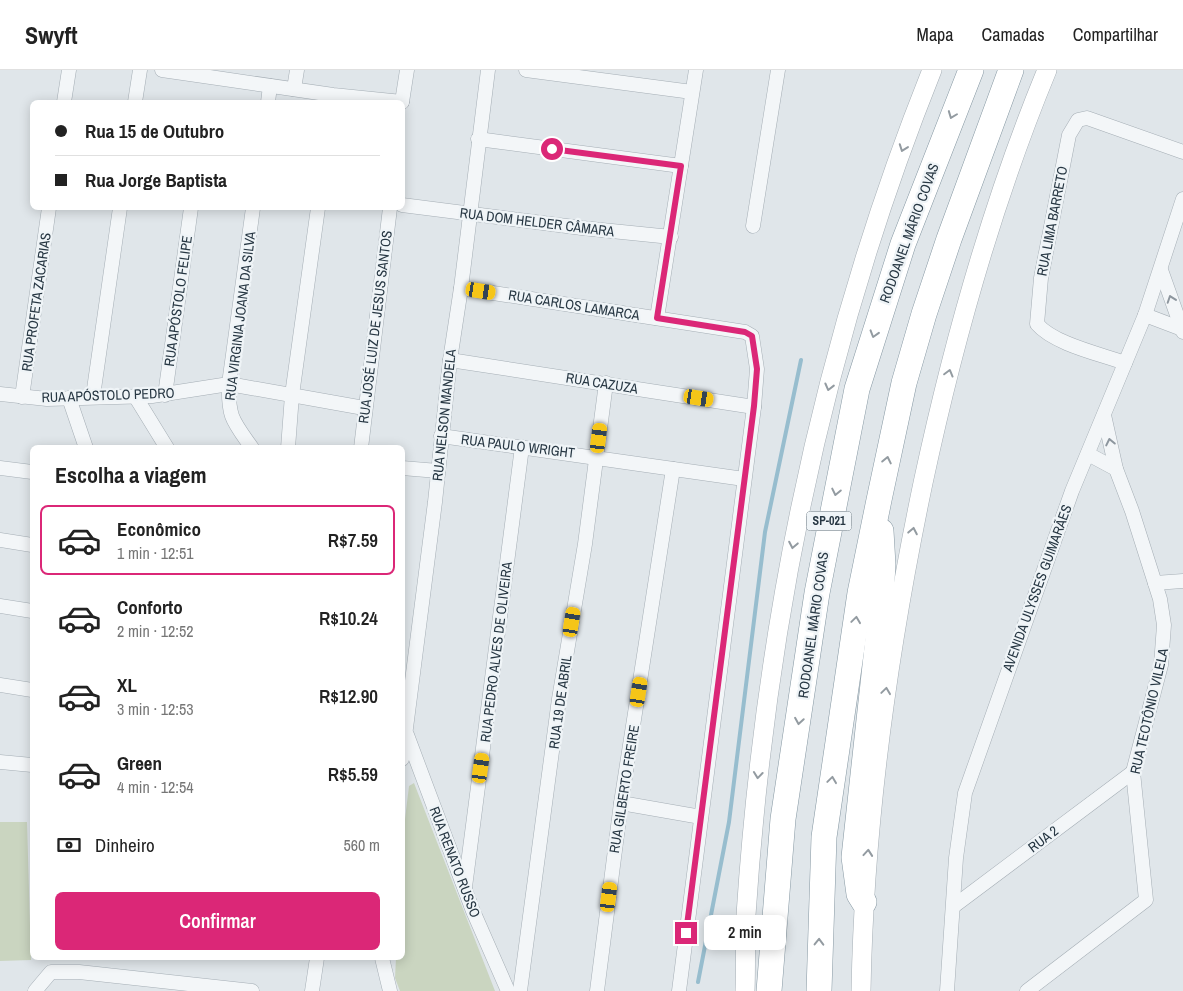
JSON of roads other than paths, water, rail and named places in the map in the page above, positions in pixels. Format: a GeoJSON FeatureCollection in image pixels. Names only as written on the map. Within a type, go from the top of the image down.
{"type":"FeatureCollection","features":[{"type":"Feature","properties":{"kind":"highway","name":"RODOANEL MÁRIO COVAS"},"geometry":{"type":"LineString","coordinates":[[769,991],[783,819],[820,575],[857,389],[903,244],[970,70]]}},
{"type":"Feature","properties":{"kind":"highway","name":"SP-021"},"geometry":{"type":"LineString","coordinates":[[818,991],[824,837],[860,593],[879,500],[904,383],[924,314],[949,239],[1011,70]]}},
{"type":"Feature","properties":{"kind":"highway"},"geometry":{"type":"LineString","coordinates":[[864,902],[858,894],[854,858],[879,628],[883,565],[879,500]]}},
{"type":"Feature","properties":{"kind":"main road"},"geometry":{"type":"LineString","coordinates":[[744,991],[750,858],[763,735],[780,616],[802,500],[829,386],[861,273],[898,162],[932,70]]}},
{"type":"Feature","properties":{"kind":"main road"},"geometry":{"type":"LineString","coordinates":[[861,990],[864,902],[874,792],[891,655],[931,448],[984,244],[1046,70]]}},
{"type":"Feature","properties":{"kind":"street"},"geometry":{"type":"LineString","coordinates":[[64,100],[68,70]]}},
{"type":"Feature","properties":{"kind":"street"},"geometry":{"type":"LineString","coordinates":[[135,100],[140,70]]}},
{"type":"Feature","properties":{"kind":"street"},"geometry":{"type":"LineString","coordinates":[[162,70],[294,89],[333,99],[356,100]]}},
{"type":"Feature","properties":{"kind":"street"},"geometry":{"type":"LineString","coordinates":[[294,89],[297,70]]}},
{"type":"Feature","properties":{"kind":"street"},"geometry":{"type":"LineString","coordinates":[[402,100],[406,70]]}},
{"type":"Feature","properties":{"kind":"street","name":"RUA NELSON MANDELA"},"geometry":{"type":"LineString","coordinates":[[405,739],[438,471],[440,436],[471,214],[478,139],[488,70]]}},
{"type":"Feature","properties":{"kind":"street"},"geometry":{"type":"LineString","coordinates":[[526,70],[692,92]]}},
{"type":"Feature","properties":{"kind":"street"},"geometry":{"type":"LineString","coordinates":[[657,318],[696,70]]}},
{"type":"Feature","properties":{"kind":"street"},"geometry":{"type":"LineString","coordinates":[[753,226],[778,70]]}},
{"type":"Feature","properties":{"kind":"street"},"geometry":{"type":"LineString","coordinates":[[268,100],[270,86]]}},
{"type":"Feature","properties":{"kind":"street","name":"RUA LIMA BARRETO"},"geometry":{"type":"LineString","coordinates":[[1125,363],[1044,331],[1037,324],[1036,315],[1061,169],[1069,135],[1078,120],[1086,118],[1183,152]]}},
{"type":"Feature","properties":{"kind":"street"},"geometry":{"type":"LineString","coordinates":[[478,139],[681,166]]}},
{"type":"Feature","properties":{"kind":"street","name":"AVENIDA ULYSSES GUIMARÃES"},"geometry":{"type":"LineString","coordinates":[[947,991],[956,858],[965,793],[1072,491],[1145,315],[1183,198]]}},
{"type":"Feature","properties":{"kind":"street","name":"RUA DOM HELDER CÂMARA"},"geometry":{"type":"LineString","coordinates":[[405,205],[671,237]]}},
{"type":"Feature","properties":{"kind":"street","name":"RUA PROFETA ZACARIAS"},"geometry":{"type":"LineString","coordinates":[[22,397],[49,210]]}},
{"type":"Feature","properties":{"kind":"street"},"geometry":{"type":"LineString","coordinates":[[93,396],[120,210]]}},
{"type":"Feature","properties":{"kind":"street","name":"RUA APÓSTOLO FELIPE"},"geometry":{"type":"LineString","coordinates":[[165,395],[191,210]]}},
{"type":"Feature","properties":{"kind":"street","name":"RUA VIRGINIA JOANA DA SILVA"},"geometry":{"type":"LineString","coordinates":[[250,445],[234,424],[228,409],[229,384],[253,210]]}},
{"type":"Feature","properties":{"kind":"street"},"geometry":{"type":"LineString","coordinates":[[288,445],[292,395],[318,210]]}},
{"type":"Feature","properties":{"kind":"street","name":"RUA JOSÉ LUIZ DE JESUS SANTOS"},"geometry":{"type":"LineString","coordinates":[[360,445],[390,210]]}},
{"type":"Feature","properties":{"kind":"street"},"geometry":{"type":"LineString","coordinates":[[1161,270],[1182,330]]}},
{"type":"Feature","properties":{"kind":"street","name":"RUA CARLOS LAMARCA"},"geometry":{"type":"LineString","coordinates":[[461,288],[745,332],[752,336],[757,369],[754,406]]}},
{"type":"Feature","properties":{"kind":"street"},"geometry":{"type":"LineString","coordinates":[[1145,315],[1182,330]]}},
{"type":"Feature","properties":{"kind":"street","name":"RUA CAZUZA"},"geometry":{"type":"LineString","coordinates":[[450,360],[754,406]]}},
{"type":"Feature","properties":{"kind":"street","name":"RUA 19 DE ABRIL"},"geometry":{"type":"LineString","coordinates":[[520,991],[606,383]]}},
{"type":"Feature","properties":{"kind":"street","name":"RUA APÓSTOLO PEDRO"},"geometry":{"type":"LineString","coordinates":[[0,394],[22,397],[69,398],[165,395],[229,384],[364,408]]}},
{"type":"Feature","properties":{"kind":"street"},"geometry":{"type":"LineString","coordinates":[[134,396],[165,445]]}},
{"type":"Feature","properties":{"kind":"street"},"geometry":{"type":"LineString","coordinates":[[69,398],[85,445]]}},
{"type":"Feature","properties":{"kind":"street"},"geometry":{"type":"LineString","coordinates":[[679,991],[754,406]]}},
{"type":"Feature","properties":{"kind":"street","name":"RUA TEOTÔNIO VILELA"},"geometry":{"type":"LineString","coordinates":[[1027,991],[1146,900],[1133,772],[1161,665],[1165,642],[1162,608],[1155,582],[1116,469],[1104,415]]}},
{"type":"Feature","properties":{"kind":"street","name":"RUA PAULO WRIGHT"},"geometry":{"type":"LineString","coordinates":[[440,436],[744,479]]}},
{"type":"Feature","properties":{"kind":"street","name":"RUA PEDRO ALVES DE OLIVEIRA"},"geometry":{"type":"LineString","coordinates":[[466,887],[522,447]]}},
{"type":"Feature","properties":{"kind":"street"},"geometry":{"type":"LineString","coordinates":[[1088,454],[1116,469]]}},
{"type":"Feature","properties":{"kind":"street"},"geometry":{"type":"LineString","coordinates":[[0,468],[30,472]]}},
{"type":"Feature","properties":{"kind":"street"},"geometry":{"type":"LineString","coordinates":[[405,468],[438,471]]}},
{"type":"Feature","properties":{"kind":"street","name":"RUA GILBERTO FREIRE"},"geometry":{"type":"LineString","coordinates":[[597,991],[621,803],[673,469]]}},
{"type":"Feature","properties":{"kind":"street"},"geometry":{"type":"LineString","coordinates":[[0,540],[30,545]]}},
{"type":"Feature","properties":{"kind":"street"},"geometry":{"type":"LineString","coordinates":[[1155,582],[1183,581]]}},
{"type":"Feature","properties":{"kind":"street"},"geometry":{"type":"LineString","coordinates":[[0,606],[30,611]]}},
{"type":"Feature","properties":{"kind":"street"},"geometry":{"type":"LineString","coordinates":[[0,685],[30,690]]}},
{"type":"Feature","properties":{"kind":"street","name":"RUA RENATO RUSSO"},"geometry":{"type":"LineString","coordinates":[[406,732],[474,911],[508,991]]}},
{"type":"Feature","properties":{"kind":"street"},"geometry":{"type":"LineString","coordinates":[[0,762],[30,765]]}},
{"type":"Feature","properties":{"kind":"street","name":"RUA 2"},"geometry":{"type":"LineString","coordinates":[[954,906],[1133,772]]}},
{"type":"Feature","properties":{"kind":"street"},"geometry":{"type":"LineString","coordinates":[[621,803],[701,817]]}},
{"type":"Feature","properties":{"kind":"street"},"geometry":{"type":"LineString","coordinates":[[312,991],[318,960]]}},
{"type":"Feature","properties":{"kind":"street"},"geometry":{"type":"LineString","coordinates":[[382,960],[390,991]]}},
{"type":"Feature","properties":{"kind":"street"},"geometry":{"type":"LineString","coordinates":[[35,991],[52,965],[79,972],[252,991]]}},
{"type":"Feature","properties":{"kind":"waterway"},"geometry":{"type":"LineString","coordinates":[[698,982],[729,822],[765,532],[801,360]]}}]}
